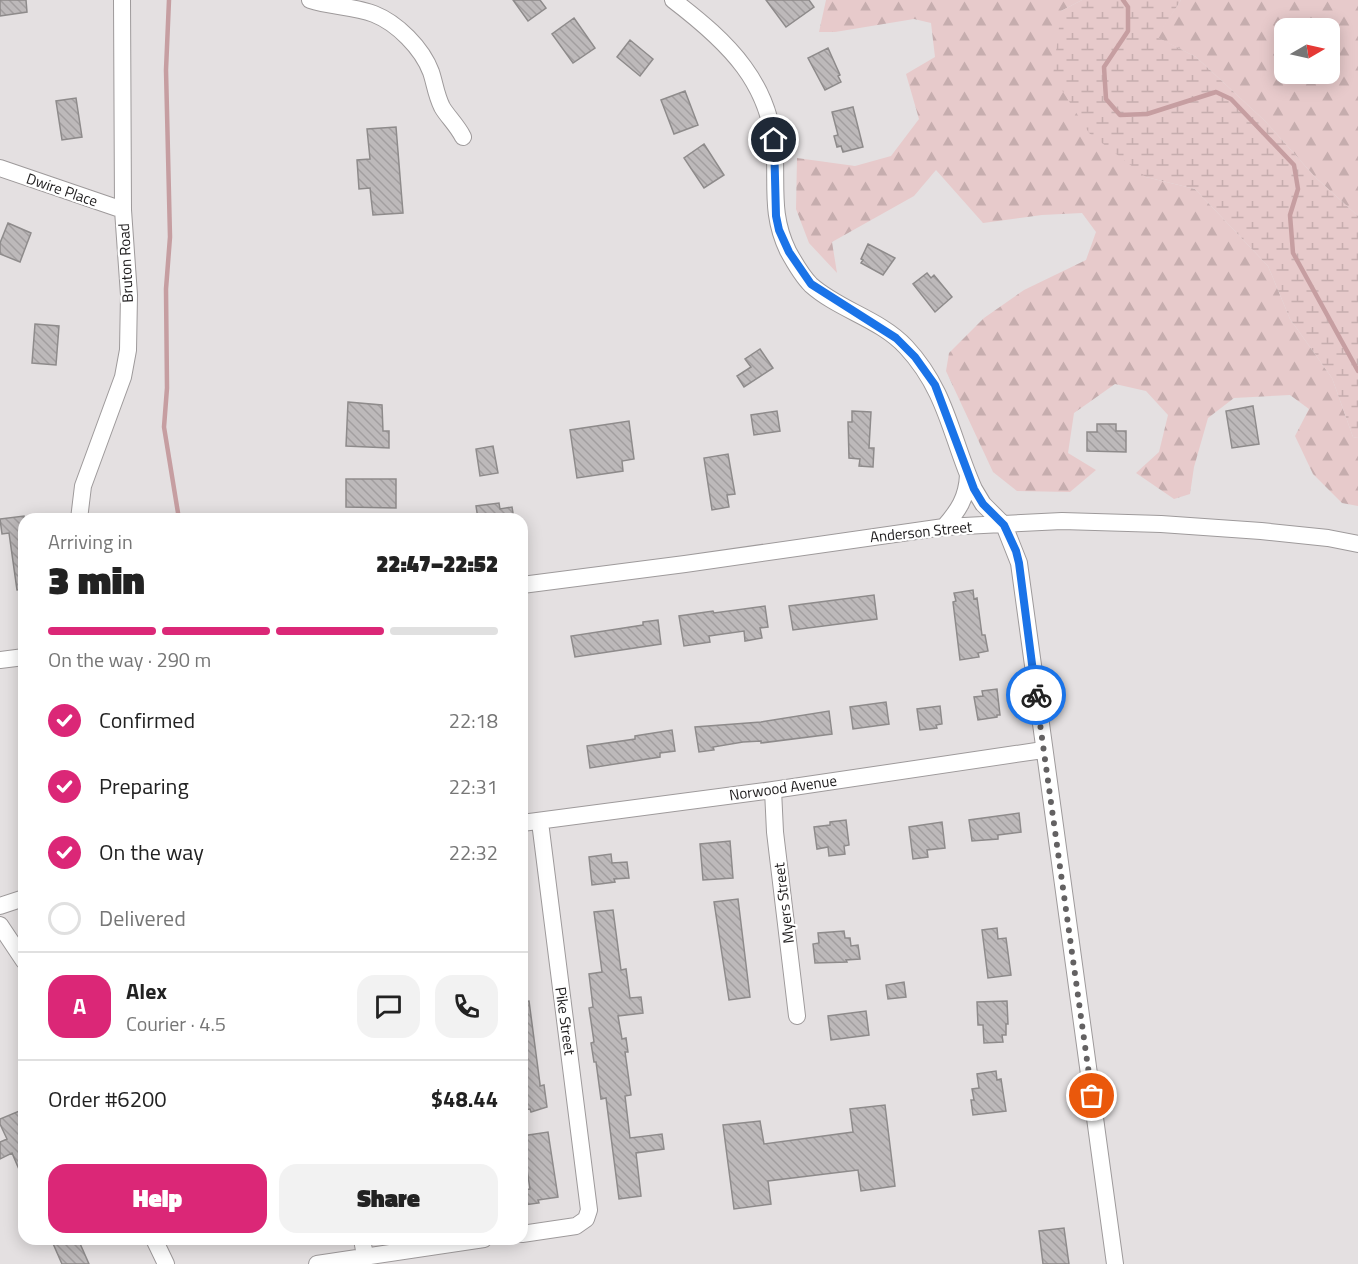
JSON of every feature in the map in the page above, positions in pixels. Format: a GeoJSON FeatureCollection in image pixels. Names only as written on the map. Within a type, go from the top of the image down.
{"type":"FeatureCollection","features":[{"type":"Feature","properties":{"kind":"street","name":"Bruton Road"},"geometry":{"type":"LineString","coordinates":[[80,513],[84,486],[123,377],[128,350],[129,296],[123,210],[122,0]]}},
{"type":"Feature","properties":{"kind":"street"},"geometry":{"type":"LineString","coordinates":[[310,0],[375,14],[411,41],[428,66],[443,110],[452,118],[463,137]]}},
{"type":"Feature","properties":{"kind":"street"},"geometry":{"type":"LineString","coordinates":[[673,0],[706,25],[727,45],[744,65],[756,86],[767,113],[774,140],[776,216],[779,230],[802,274],[820,291],[896,338],[915,357],[935,385],[968,475],[983,504],[1004,525],[1019,563],[1115,1264]]}},
{"type":"Feature","properties":{"kind":"street","name":"Dwire Place"},"geometry":{"type":"LineString","coordinates":[[0,168],[123,210]]}},
{"type":"Feature","properties":{"kind":"street"},"geometry":{"type":"LineString","coordinates":[[944,527],[964,501],[968,475]]}},
{"type":"Feature","properties":{"kind":"street","name":"Anderson Street"},"geometry":{"type":"LineString","coordinates":[[528,584],[944,527],[1062,521],[1161,524],[1306,536],[1358,544]]}},
{"type":"Feature","properties":{"kind":"street"},"geometry":{"type":"LineString","coordinates":[[0,660],[18,658]]}},
{"type":"Feature","properties":{"kind":"street","name":"Norwood Avenue"},"geometry":{"type":"LineString","coordinates":[[528,823],[773,790],[1043,750]]}},
{"type":"Feature","properties":{"kind":"street","name":"Myers Street"},"geometry":{"type":"LineString","coordinates":[[773,790],[775,832],[797,1016]]}},
{"type":"Feature","properties":{"kind":"street","name":"Pike Street"},"geometry":{"type":"LineString","coordinates":[[528,1233],[576,1226],[586,1219],[589,1210],[540,822]]}},
{"type":"Feature","properties":{"kind":"street"},"geometry":{"type":"LineString","coordinates":[[0,906],[18,900]]}},
{"type":"Feature","properties":{"kind":"street"},"geometry":{"type":"LineString","coordinates":[[0,925],[18,952]]}},
{"type":"Feature","properties":{"kind":"street"},"geometry":{"type":"LineString","coordinates":[[157,1245],[166,1264]]}},
{"type":"Feature","properties":{"kind":"street"},"geometry":{"type":"LineString","coordinates":[[364,1245],[365,1256]]}},
{"type":"Feature","properties":{"kind":"street"},"geometry":{"type":"LineString","coordinates":[[317,1264],[365,1256],[396,1258],[456,1245]]}},
{"type":"Feature","properties":{"kind":"green space"},"geometry":{"type":"Polygon","coordinates":[[[826,0],[1082,0],[1061,11],[1146,177],[1195,189],[1268,266],[1290,319],[1332,378],[1353,437],[1358,438],[1358,506],[1342,503],[1313,474],[1295,436],[1309,409],[1290,395],[1234,398],[1208,418],[1194,467],[1190,494],[1174,499],[1136,473],[1159,452],[1168,415],[1146,391],[1115,384],[1074,413],[1068,453],[1096,470],[1070,492],[1017,491],[993,472],[946,371],[949,353],[984,318],[1024,290],[1086,260],[1096,232],[1082,213],[1042,215],[983,223],[936,170],[914,196],[832,242],[837,273],[809,243],[796,209],[797,158],[855,166],[891,156],[919,119],[906,74],[935,57],[931,23],[914,19],[835,32],[819,32],[826,0]]]}},
{"type":"Feature","properties":{"kind":"green space"},"geometry":{"type":"Polygon","coordinates":[[[1082,0],[1181,0],[1157,37],[1196,57],[1265,121],[1315,177],[1358,216],[1358,438],[1353,437],[1332,378],[1290,319],[1268,266],[1195,189],[1146,177],[1089,133],[1053,76],[1061,11],[1082,0]]]}},
{"type":"Feature","properties":{"kind":"green space"},"geometry":{"type":"Polygon","coordinates":[[[1181,0],[1358,0],[1358,216],[1315,177],[1265,121],[1196,57],[1156,37],[1181,0]]]}},
{"type":"Feature","properties":{"kind":"building"},"geometry":{"type":"Polygon","coordinates":[[[0,0],[26,0],[27,12],[0,16],[0,0]]]}},
{"type":"Feature","properties":{"kind":"building"},"geometry":{"type":"Polygon","coordinates":[[[513,0],[540,0],[546,8],[528,21],[513,0]]]}},
{"type":"Feature","properties":{"kind":"building"},"geometry":{"type":"Polygon","coordinates":[[[766,0],[809,0],[814,7],[786,27],[766,0]]]}},
{"type":"Feature","properties":{"kind":"building"},"geometry":{"type":"Polygon","coordinates":[[[574,18],[595,48],[573,63],[552,34],[574,18]]]}},
{"type":"Feature","properties":{"kind":"building"},"geometry":{"type":"Polygon","coordinates":[[[630,40],[653,59],[640,76],[617,57],[630,40]]]}},
{"type":"Feature","properties":{"kind":"building"},"geometry":{"type":"Polygon","coordinates":[[[828,48],[841,82],[825,90],[808,58],[828,48]]]}},
{"type":"Feature","properties":{"kind":"building"},"geometry":{"type":"Polygon","coordinates":[[[685,91],[698,125],[674,134],[661,100],[685,91]]]}},
{"type":"Feature","properties":{"kind":"building"},"geometry":{"type":"Polygon","coordinates":[[[76,98],[82,137],[62,140],[56,101],[76,98]]]}},
{"type":"Feature","properties":{"kind":"building"},"geometry":{"type":"Polygon","coordinates":[[[853,107],[863,147],[843,152],[841,146],[837,147],[834,136],[838,135],[832,112],[853,107]]]}},
{"type":"Feature","properties":{"kind":"building"},"geometry":{"type":"Polygon","coordinates":[[[396,127],[403,213],[373,215],[370,188],[359,189],[357,160],[370,159],[367,129],[396,127]]]}},
{"type":"Feature","properties":{"kind":"building"},"geometry":{"type":"Polygon","coordinates":[[[704,144],[724,175],[704,188],[684,158],[704,144]]]}},
{"type":"Feature","properties":{"kind":"building"},"geometry":{"type":"Polygon","coordinates":[[[8,223],[31,233],[20,262],[0,254],[0,243],[8,223]]]}},
{"type":"Feature","properties":{"kind":"building"},"geometry":{"type":"Polygon","coordinates":[[[868,244],[895,258],[883,275],[861,263],[868,244]]]}},
{"type":"Feature","properties":{"kind":"building"},"geometry":{"type":"Polygon","coordinates":[[[927,273],[931,278],[934,275],[952,297],[935,312],[913,284],[927,273]]]}},
{"type":"Feature","properties":{"kind":"building"},"geometry":{"type":"Polygon","coordinates":[[[35,324],[59,326],[56,365],[32,363],[35,324]]]}},
{"type":"Feature","properties":{"kind":"building"},"geometry":{"type":"Polygon","coordinates":[[[760,349],[773,368],[744,387],[737,376],[751,367],[745,359],[760,349]]]}},
{"type":"Feature","properties":{"kind":"building"},"geometry":{"type":"Polygon","coordinates":[[[348,402],[382,405],[383,431],[389,431],[389,448],[346,446],[348,402]]]}},
{"type":"Feature","properties":{"kind":"building"},"geometry":{"type":"Polygon","coordinates":[[[1253,406],[1259,444],[1232,448],[1226,411],[1253,406]]]}},
{"type":"Feature","properties":{"kind":"building"},"geometry":{"type":"Polygon","coordinates":[[[777,411],[780,431],[754,435],[751,415],[777,411]]]}},
{"type":"Feature","properties":{"kind":"building"},"geometry":{"type":"Polygon","coordinates":[[[852,411],[871,412],[869,448],[874,448],[873,467],[859,466],[860,459],[849,458],[848,422],[852,422],[852,411]]]}},
{"type":"Feature","properties":{"kind":"building"},"geometry":{"type":"Polygon","coordinates":[[[629,421],[634,459],[622,461],[623,471],[577,478],[570,430],[629,421]]]}},
{"type":"Feature","properties":{"kind":"building"},"geometry":{"type":"Polygon","coordinates":[[[1097,424],[1116,424],[1116,431],[1126,431],[1126,452],[1087,451],[1087,432],[1097,432],[1097,424]]]}},
{"type":"Feature","properties":{"kind":"building"},"geometry":{"type":"Polygon","coordinates":[[[493,446],[498,473],[480,476],[476,449],[493,446]]]}},
{"type":"Feature","properties":{"kind":"building"},"geometry":{"type":"Polygon","coordinates":[[[728,454],[735,494],[727,495],[729,507],[712,510],[704,458],[728,454]]]}},
{"type":"Feature","properties":{"kind":"building"},"geometry":{"type":"Polygon","coordinates":[[[346,479],[396,479],[396,508],[346,507],[346,479]]]}},
{"type":"Feature","properties":{"kind":"building"},"geometry":{"type":"Polygon","coordinates":[[[499,503],[500,509],[512,507],[513,513],[477,513],[476,506],[499,503]]]}},
{"type":"Feature","properties":{"kind":"building"},"geometry":{"type":"Polygon","coordinates":[[[18,517],[18,590],[9,533],[2,534],[0,519],[18,517]]]}},
{"type":"Feature","properties":{"kind":"building"},"geometry":{"type":"Polygon","coordinates":[[[973,590],[974,599],[977,598],[982,635],[985,635],[988,651],[978,653],[979,657],[960,660],[954,593],[973,590]]]}},
{"type":"Feature","properties":{"kind":"building"},"geometry":{"type":"Polygon","coordinates":[[[874,595],[877,619],[793,630],[789,606],[874,595]]]}},
{"type":"Feature","properties":{"kind":"building"},"geometry":{"type":"Polygon","coordinates":[[[765,606],[768,627],[760,628],[762,638],[745,641],[744,631],[709,636],[710,642],[684,646],[679,616],[765,606]]]}},
{"type":"Feature","properties":{"kind":"building"},"geometry":{"type":"Polygon","coordinates":[[[658,620],[661,644],[575,657],[571,636],[643,625],[643,622],[658,620]]]}},
{"type":"Feature","properties":{"kind":"building"},"geometry":{"type":"Polygon","coordinates":[[[997,689],[1000,715],[978,720],[974,697],[983,696],[982,691],[997,689]]]}},
{"type":"Feature","properties":{"kind":"building"},"geometry":{"type":"Polygon","coordinates":[[[886,702],[889,724],[853,729],[850,707],[886,702]]]}},
{"type":"Feature","properties":{"kind":"building"},"geometry":{"type":"Polygon","coordinates":[[[940,706],[942,724],[936,725],[937,728],[920,730],[917,709],[940,706]]]}},
{"type":"Feature","properties":{"kind":"building"},"geometry":{"type":"Polygon","coordinates":[[[829,711],[832,734],[761,743],[761,741],[743,742],[699,752],[695,727],[761,722],[829,711]]]}},
{"type":"Feature","properties":{"kind":"building"},"geometry":{"type":"Polygon","coordinates":[[[672,730],[675,751],[660,753],[660,757],[590,768],[587,746],[635,739],[635,736],[672,730]]]}},
{"type":"Feature","properties":{"kind":"building"},"geometry":{"type":"Polygon","coordinates":[[[1019,813],[1021,832],[998,835],[998,839],[972,841],[969,820],[1019,813]]]}},
{"type":"Feature","properties":{"kind":"building"},"geometry":{"type":"Polygon","coordinates":[[[846,820],[849,845],[844,846],[845,854],[829,856],[828,847],[817,849],[814,827],[846,820]]]}},
{"type":"Feature","properties":{"kind":"building"},"geometry":{"type":"Polygon","coordinates":[[[942,822],[945,848],[927,850],[928,857],[913,859],[909,827],[942,822]]]}},
{"type":"Feature","properties":{"kind":"building"},"geometry":{"type":"Polygon","coordinates":[[[730,841],[733,878],[703,880],[700,844],[730,841]]]}},
{"type":"Feature","properties":{"kind":"building"},"geometry":{"type":"Polygon","coordinates":[[[611,854],[612,863],[627,862],[629,878],[614,879],[615,882],[592,885],[589,857],[611,854]]]}},
{"type":"Feature","properties":{"kind":"building"},"geometry":{"type":"Polygon","coordinates":[[[738,899],[750,997],[729,1000],[714,902],[738,899]]]}},
{"type":"Feature","properties":{"kind":"building"},"geometry":{"type":"Polygon","coordinates":[[[613,910],[621,970],[626,969],[630,998],[641,997],[643,1013],[618,1016],[622,1039],[626,1038],[628,1052],[625,1052],[631,1095],[625,1096],[630,1138],[662,1134],[664,1149],[636,1153],[641,1196],[619,1199],[606,1098],[601,1099],[591,1043],[594,1042],[589,1008],[593,1007],[589,974],[602,972],[594,912],[613,910]]]}},
{"type":"Feature","properties":{"kind":"building"},"geometry":{"type":"Polygon","coordinates":[[[997,928],[998,939],[1006,938],[1011,975],[988,978],[982,930],[997,928]]]}},
{"type":"Feature","properties":{"kind":"building"},"geometry":{"type":"Polygon","coordinates":[[[844,931],[845,938],[850,938],[851,946],[858,945],[860,959],[846,960],[847,962],[815,963],[813,944],[819,943],[818,933],[844,931]]]}},
{"type":"Feature","properties":{"kind":"building"},"geometry":{"type":"Polygon","coordinates":[[[904,982],[906,997],[888,999],[886,985],[904,982]]]}},
{"type":"Feature","properties":{"kind":"building"},"geometry":{"type":"Polygon","coordinates":[[[528,1001],[540,1086],[544,1085],[547,1107],[531,1112],[528,1109],[528,1001]]]}},
{"type":"Feature","properties":{"kind":"building"},"geometry":{"type":"Polygon","coordinates":[[[1007,1001],[1008,1024],[1006,1024],[1006,1035],[1002,1035],[1003,1042],[984,1043],[983,1025],[978,1025],[977,1002],[1007,1001]]]}},
{"type":"Feature","properties":{"kind":"building"},"geometry":{"type":"Polygon","coordinates":[[[866,1011],[869,1035],[831,1040],[828,1016],[866,1011]]]}},
{"type":"Feature","properties":{"kind":"building"},"geometry":{"type":"Polygon","coordinates":[[[996,1071],[997,1080],[1001,1079],[1006,1111],[973,1115],[972,1089],[979,1088],[977,1074],[996,1071]]]}},
{"type":"Feature","properties":{"kind":"building"},"geometry":{"type":"Polygon","coordinates":[[[885,1105],[895,1186],[861,1191],[858,1170],[768,1181],[771,1204],[734,1209],[723,1125],[760,1121],[764,1144],[853,1132],[850,1109],[885,1105]]]}},
{"type":"Feature","properties":{"kind":"building"},"geometry":{"type":"Polygon","coordinates":[[[18,1112],[18,1167],[12,1153],[0,1159],[0,1142],[7,1139],[0,1119],[18,1112]]]}},
{"type":"Feature","properties":{"kind":"building"},"geometry":{"type":"Polygon","coordinates":[[[548,1132],[558,1197],[538,1200],[539,1203],[528,1204],[528,1189],[530,1189],[528,1135],[548,1132]]]}},
{"type":"Feature","properties":{"kind":"building"},"geometry":{"type":"Polygon","coordinates":[[[1064,1228],[1069,1264],[1043,1264],[1039,1231],[1064,1228]]]}},
{"type":"Feature","properties":{"kind":"building"},"geometry":{"type":"Polygon","coordinates":[[[54,1245],[81,1245],[89,1264],[62,1264],[54,1245]]]}},
{"type":"Feature","properties":{"kind":"waterway"},"geometry":{"type":"LineString","coordinates":[[169,0],[166,70],[170,237],[166,289],[167,388],[164,427],[178,513]]}},
{"type":"Feature","properties":{"kind":"waterway"},"geometry":{"type":"LineString","coordinates":[[1123,0],[1128,7],[1128,31],[1104,67],[1106,99],[1120,115],[1147,114],[1216,92],[1231,99],[1294,165],[1298,189],[1290,215],[1293,253],[1358,371]]}},
{"type":"Feature","properties":{"kind":"way so far"},"geometry":{"type":"LineString","coordinates":[[1036,695],[1092,1096]]}},
{"type":"Feature","properties":{"kind":"route"},"geometry":{"type":"LineString","coordinates":[[774,140],[776,216],[779,230],[802,274],[820,291],[896,338],[915,357],[935,385],[942,400],[974,489],[983,504],[1004,525],[1019,563],[1036,695]]}}]}
